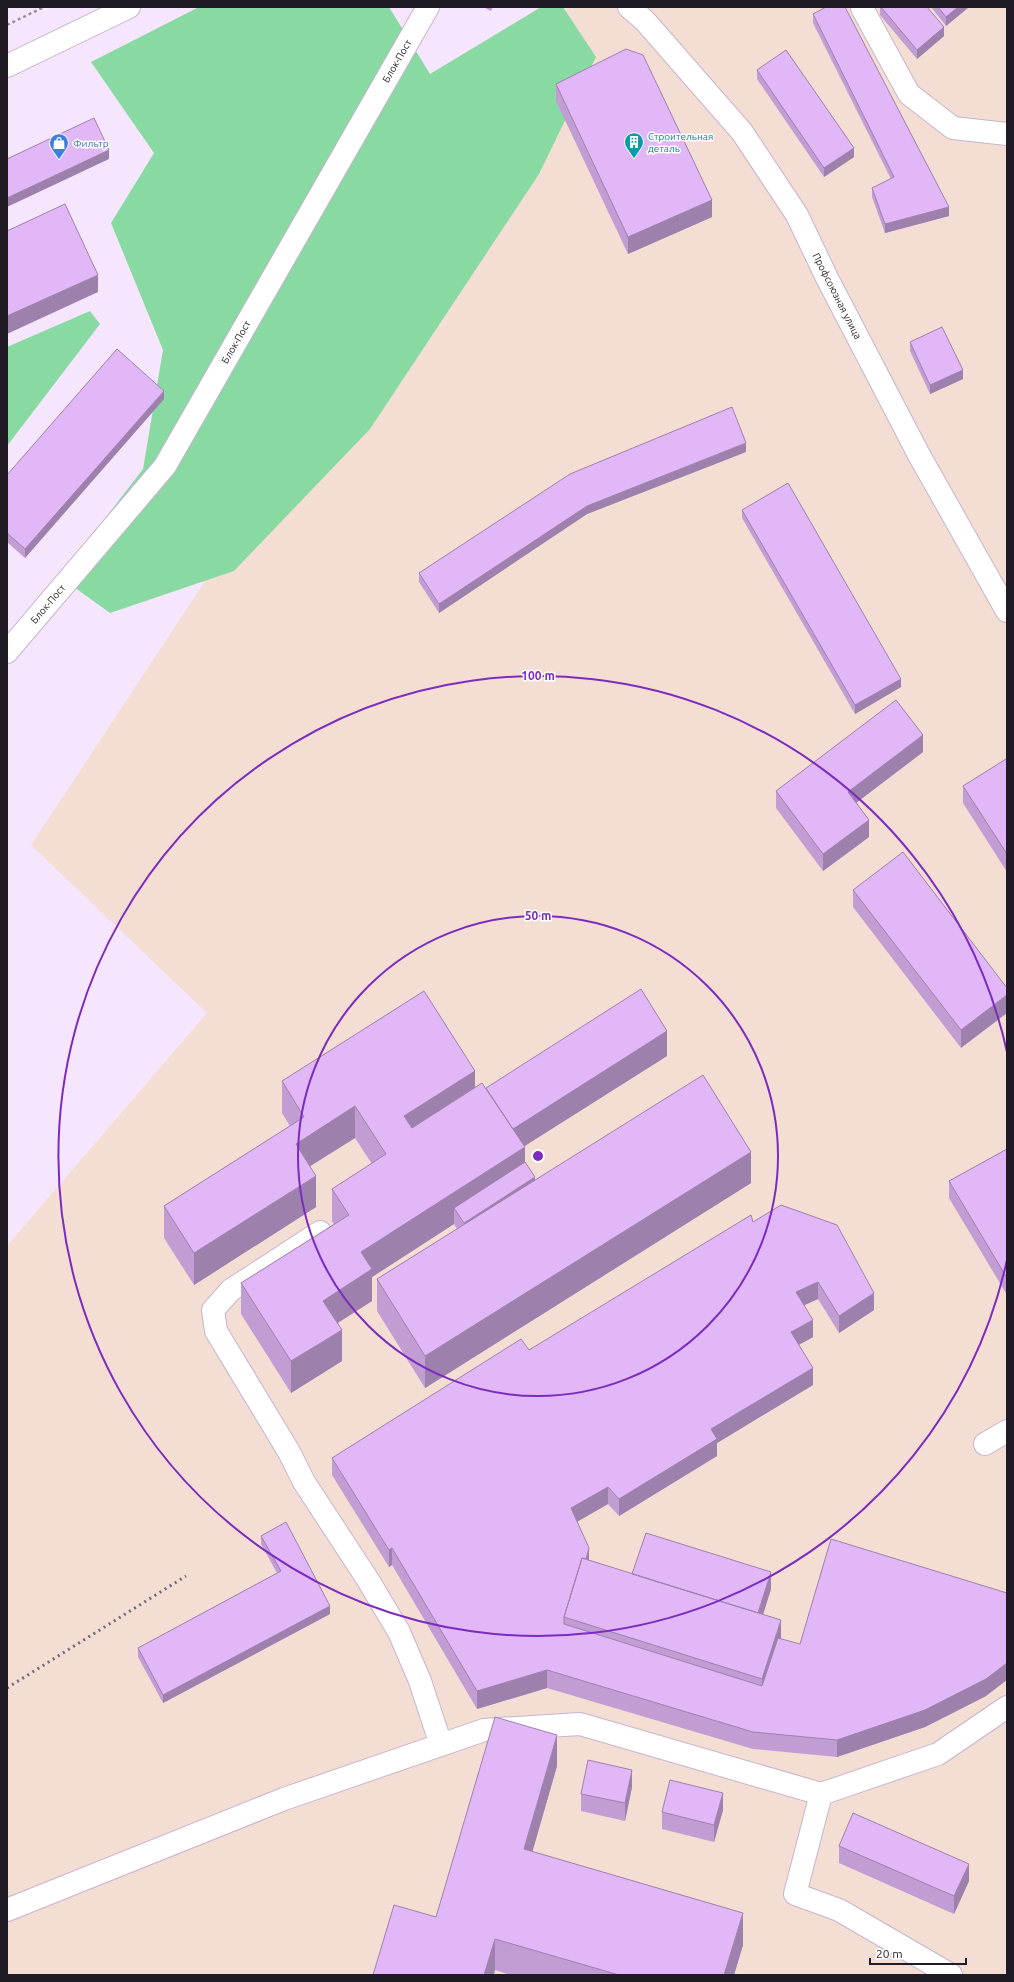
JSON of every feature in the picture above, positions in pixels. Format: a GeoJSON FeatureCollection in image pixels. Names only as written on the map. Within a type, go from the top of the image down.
{"type":"FeatureCollection","features":[{"type":"Feature","properties":{"kind":"street"},"geometry":{"type":"LineString","coordinates":[[7,66],[129,7]]}},
{"type":"Feature","properties":{"kind":"street","name":"Блок-Пост"},"geometry":{"type":"LineString","coordinates":[[7,652],[165,466],[428,7]]}},
{"type":"Feature","properties":{"kind":"street","name":"Профсоюзная улица"},"geometry":{"type":"LineString","coordinates":[[629,7],[645,21],[742,132],[797,214],[827,278],[918,455],[1007,611]]}},
{"type":"Feature","properties":{"kind":"street"},"geometry":{"type":"LineString","coordinates":[[863,7],[909,94],[953,128],[1007,134]]}},
{"type":"Feature","properties":{"kind":"street"},"geometry":{"type":"LineString","coordinates":[[320,1232],[231,1290],[213,1310],[216,1331],[289,1452],[304,1482],[368,1580],[399,1632],[420,1681],[441,1745]]}},
{"type":"Feature","properties":{"kind":"street"},"geometry":{"type":"LineString","coordinates":[[985,1444],[1007,1431]]}},
{"type":"Feature","properties":{"kind":"street"},"geometry":{"type":"LineString","coordinates":[[7,1910],[284,1799],[484,1730],[580,1724],[820,1794],[938,1754],[1007,1707]]}},
{"type":"Feature","properties":{"kind":"street"},"geometry":{"type":"LineString","coordinates":[[820,1794],[794,1894],[839,1910],[950,1975]]}},
{"type":"Feature","properties":{"kind":"path"},"geometry":{"type":"LineString","coordinates":[[7,25],[44,7]]}},
{"type":"Feature","properties":{"kind":"shaded area"},"geometry":{"type":"Polygon","coordinates":[[[568,7],[1007,7],[1007,1975],[7,1975],[7,1246],[207,1013],[31,845],[526,95],[568,7]]]}},
{"type":"Feature","properties":{"kind":"green space"},"geometry":{"type":"Polygon","coordinates":[[[199,7],[389,7],[430,74],[541,7],[563,7],[596,57],[539,174],[370,429],[234,571],[110,613],[60,577],[143,469],[163,350],[111,223],[154,153],[91,62],[199,7]]]}},
{"type":"Feature","properties":{"kind":"green space"},"geometry":{"type":"Polygon","coordinates":[[[90,311],[100,324],[7,446],[7,347],[90,311]]]}},
{"type":"Feature","properties":{"kind":"building"},"geometry":{"type":"Polygon","coordinates":[[[826,7],[845,7],[949,207],[885,224],[872,188],[894,177],[813,14],[826,7]]]}},
{"type":"Feature","properties":{"kind":"building"},"geometry":{"type":"Polygon","coordinates":[[[881,7],[927,7],[944,27],[917,50],[881,7]]]}},
{"type":"Feature","properties":{"kind":"building"},"geometry":{"type":"Polygon","coordinates":[[[938,7],[958,7],[946,17],[938,7]]]}},
{"type":"Feature","properties":{"kind":"building","name":"Строительная деталь"},"geometry":{"type":"Polygon","coordinates":[[[626,49],[643,55],[712,200],[628,237],[556,84],[626,49]]]}},
{"type":"Feature","properties":{"kind":"building"},"geometry":{"type":"Polygon","coordinates":[[[786,50],[854,148],[824,168],[757,70],[786,50]]]}},
{"type":"Feature","properties":{"kind":"building"},"geometry":{"type":"Polygon","coordinates":[[[94,118],[109,150],[7,198],[7,159],[94,118]]]}},
{"type":"Feature","properties":{"kind":"building"},"geometry":{"type":"Polygon","coordinates":[[[65,204],[98,275],[7,316],[7,231],[65,204]]]}},
{"type":"Feature","properties":{"kind":"building"},"geometry":{"type":"Polygon","coordinates":[[[942,327],[963,370],[930,385],[910,342],[942,327]]]}},
{"type":"Feature","properties":{"kind":"building"},"geometry":{"type":"Polygon","coordinates":[[[117,349],[164,391],[25,549],[7,533],[7,475],[117,349]]]}},
{"type":"Feature","properties":{"kind":"building"},"geometry":{"type":"Polygon","coordinates":[[[732,407],[746,443],[587,506],[439,604],[419,573],[570,474],[732,407]]]}},
{"type":"Feature","properties":{"kind":"building"},"geometry":{"type":"Polygon","coordinates":[[[788,483],[901,679],[855,705],[742,510],[788,483]]]}},
{"type":"Feature","properties":{"kind":"building"},"geometry":{"type":"Polygon","coordinates":[[[896,700],[923,735],[848,792],[869,820],[823,854],[776,791],[896,700]]]}},
{"type":"Feature","properties":{"kind":"building"},"geometry":{"type":"Polygon","coordinates":[[[1006,759],[1007,760],[1007,854],[963,786],[1006,759]]]}},
{"type":"Feature","properties":{"kind":"building"},"geometry":{"type":"Polygon","coordinates":[[[903,852],[1007,988],[1007,995],[961,1030],[853,890],[903,852]]]}},
{"type":"Feature","properties":{"kind":"building"},"geometry":{"type":"Polygon","coordinates":[[[641,989],[667,1031],[513,1129],[486,1088],[641,989]]]}},
{"type":"Feature","properties":{"kind":"building"},"geometry":{"type":"Polygon","coordinates":[[[424,991],[475,1071],[404,1116],[412,1128],[482,1083],[525,1147],[361,1252],[372,1269],[323,1301],[342,1330],[291,1361],[241,1283],[349,1215],[332,1189],[386,1154],[355,1106],[296,1144],[316,1176],[194,1253],[164,1206],[304,1117],[282,1081],[424,991]]]}},
{"type":"Feature","properties":{"kind":"building"},"geometry":{"type":"Polygon","coordinates":[[[703,1075],[751,1152],[425,1356],[377,1279],[703,1075]]]}},
{"type":"Feature","properties":{"kind":"building"},"geometry":{"type":"Polygon","coordinates":[[[1007,1149],[1007,1278],[949,1181],[1007,1149]]]}},
{"type":"Feature","properties":{"kind":"building"},"geometry":{"type":"Polygon","coordinates":[[[525,1162],[535,1177],[464,1223],[454,1208],[525,1162]]]}},
{"type":"Feature","properties":{"kind":"building"},"geometry":{"type":"Polygon","coordinates":[[[781,1205],[837,1225],[874,1293],[839,1316],[818,1282],[796,1292],[813,1320],[791,1332],[813,1368],[711,1429],[717,1439],[619,1499],[608,1487],[571,1508],[589,1548],[586,1559],[582,1558],[564,1617],[564,1624],[762,1686],[778,1638],[800,1644],[831,1539],[1007,1593],[1007,1663],[986,1679],[925,1710],[837,1740],[753,1732],[547,1670],[477,1691],[392,1548],[389,1550],[332,1458],[521,1339],[529,1350],[751,1215],[753,1222],[781,1205]]]}},
{"type":"Feature","properties":{"kind":"building"},"geometry":{"type":"Polygon","coordinates":[[[286,1522],[330,1606],[163,1695],[138,1648],[281,1571],[261,1536],[286,1522]]]}},
{"type":"Feature","properties":{"kind":"building"},"geometry":{"type":"Polygon","coordinates":[[[646,1533],[771,1572],[758,1613],[632,1574],[646,1533]]]}},
{"type":"Feature","properties":{"kind":"building"},"geometry":{"type":"Polygon","coordinates":[[[582,1558],[781,1620],[762,1679],[564,1617],[582,1558]]]}},
{"type":"Feature","properties":{"kind":"building"},"geometry":{"type":"Polygon","coordinates":[[[495,1717],[557,1735],[524,1849],[743,1913],[724,1975],[619,1975],[495,1939],[484,1975],[373,1975],[394,1905],[436,1917],[495,1717]]]}},
{"type":"Feature","properties":{"kind":"building"},"geometry":{"type":"Polygon","coordinates":[[[588,1760],[632,1770],[625,1803],[581,1794],[588,1760]]]}},
{"type":"Feature","properties":{"kind":"building"},"geometry":{"type":"Polygon","coordinates":[[[670,1780],[723,1793],[714,1825],[662,1812],[670,1780]]]}},
{"type":"Feature","properties":{"kind":"building"},"geometry":{"type":"Polygon","coordinates":[[[853,1813],[969,1864],[954,1896],[839,1846],[853,1813]]]}},
{"type":"Feature","properties":{"kind":"railway"},"geometry":{"type":"LineString","coordinates":[[7,1688],[186,1576]]}},
{"type":"Feature","properties":{"kind":"place","name":"Строительная деталь"},"geometry":{"type":"Point","coordinates":[634,159]}},
{"type":"Feature","properties":{"kind":"place","name":"Фильтр"},"geometry":{"type":"Point","coordinates":[59,160]}}]}
